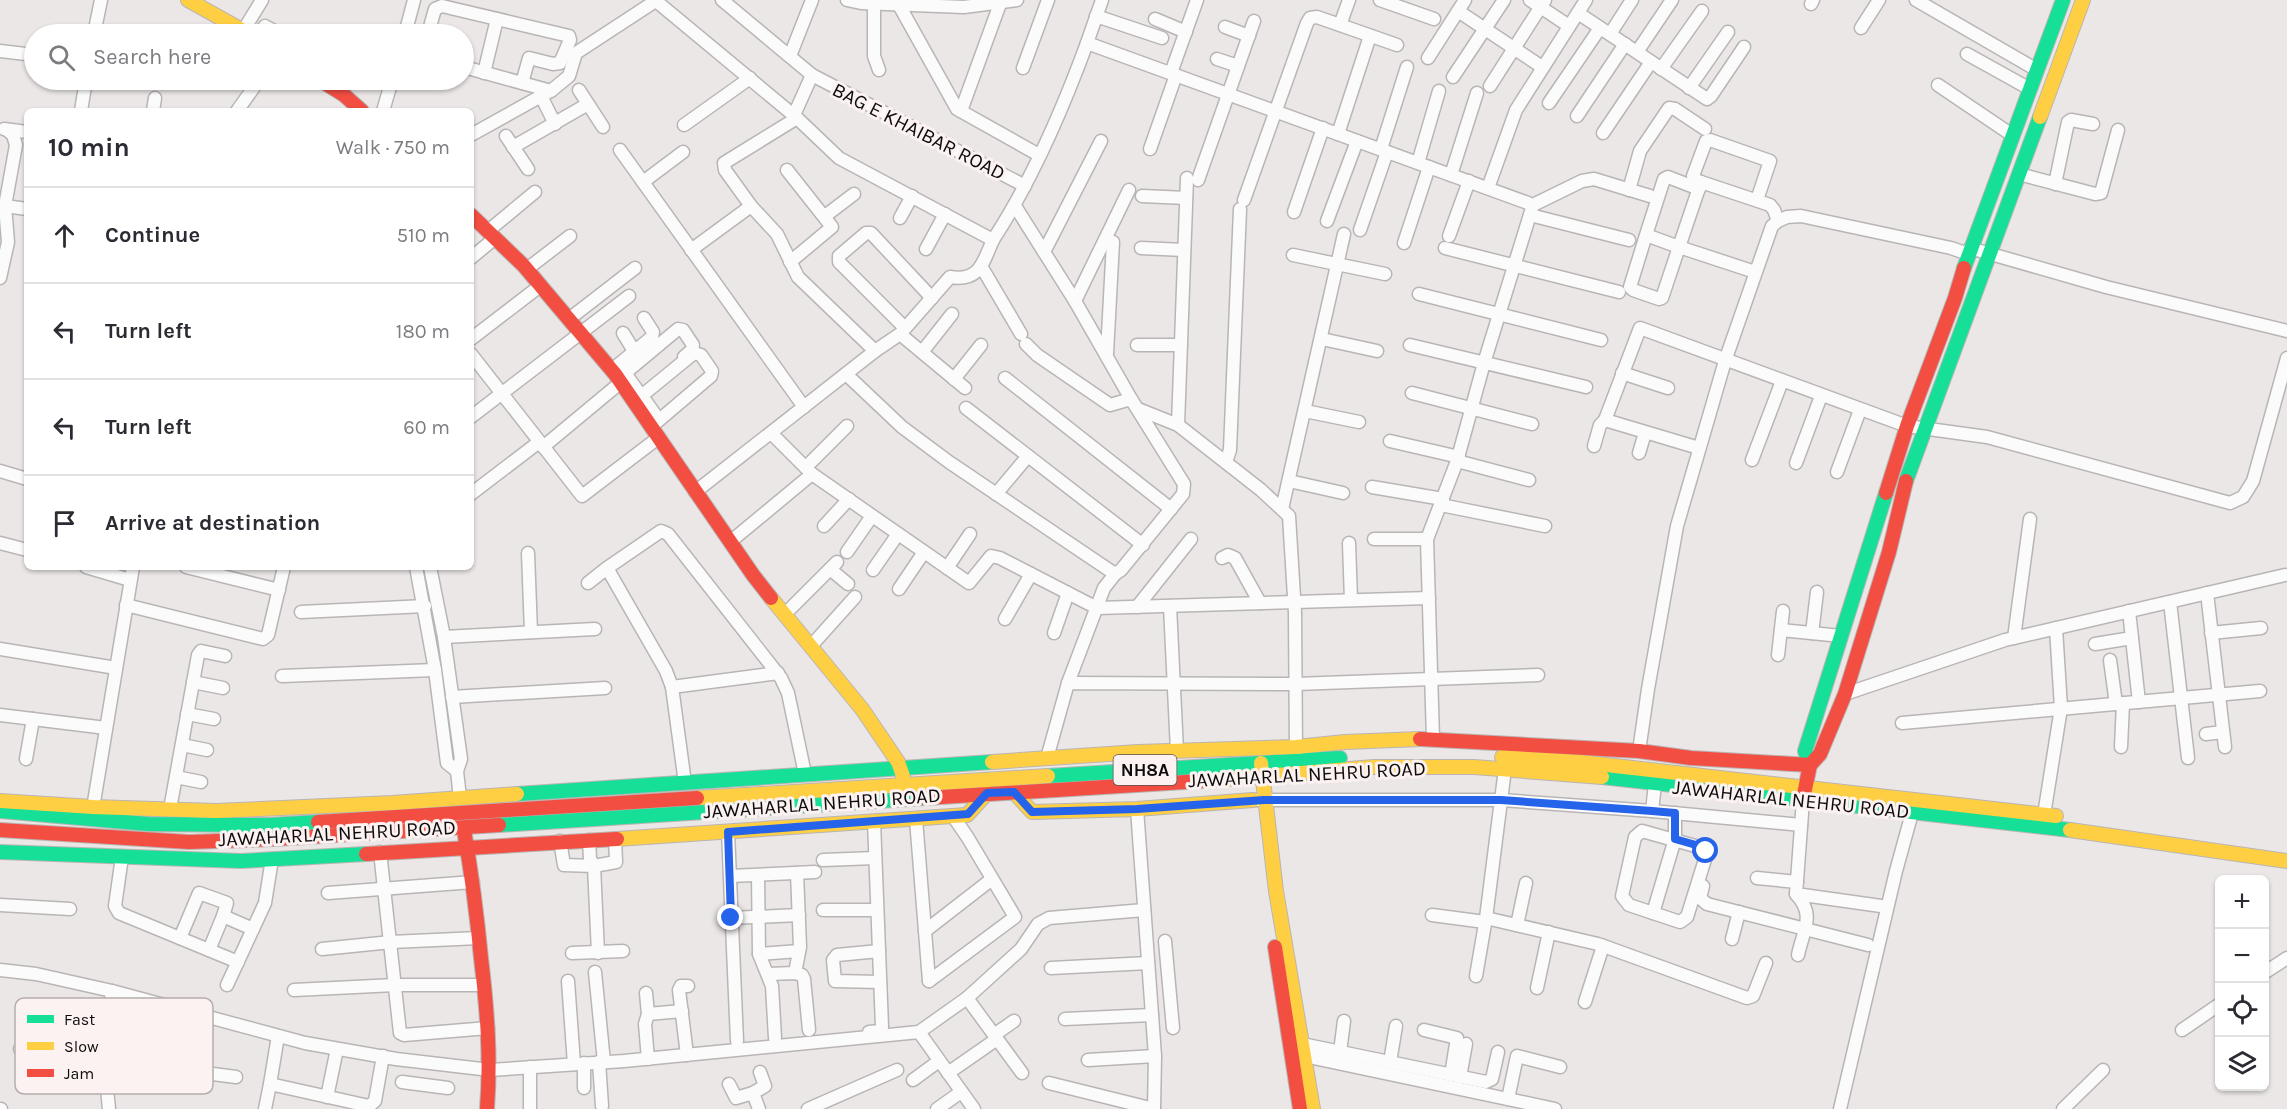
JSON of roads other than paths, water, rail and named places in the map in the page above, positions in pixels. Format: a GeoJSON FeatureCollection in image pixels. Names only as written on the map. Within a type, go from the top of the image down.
{"type":"FeatureCollection","features":[{"type":"Feature","properties":{"kind":"street"},"geometry":{"type":"LineString","coordinates":[[96,24],[101,0]]}},
{"type":"Feature","properties":{"kind":"street"},"geometry":{"type":"LineString","coordinates":[[188,0],[230,24]]}},
{"type":"Feature","properties":{"kind":"street"},"geometry":{"type":"LineString","coordinates":[[250,24],[262,0]]}},
{"type":"Feature","properties":{"kind":"street"},"geometry":{"type":"LineString","coordinates":[[408,24],[414,0]]}},
{"type":"Feature","properties":{"kind":"street"},"geometry":{"type":"LineString","coordinates":[[474,133],[546,94],[569,76],[576,52],[657,0],[796,116],[839,158],[993,240]]}},
{"type":"Feature","properties":{"kind":"street","name":"BAG E KHAIBAR ROAD"},"geometry":{"type":"LineString","coordinates":[[722,0],[812,75],[1025,186]]}},
{"type":"Feature","properties":{"kind":"street"},"geometry":{"type":"LineString","coordinates":[[790,56],[812,0]]}},
{"type":"Feature","properties":{"kind":"street"},"geometry":{"type":"LineString","coordinates":[[847,0],[874,4],[898,2],[965,4],[1017,0]]}},
{"type":"Feature","properties":{"kind":"street"},"geometry":{"type":"LineString","coordinates":[[1023,68],[1048,0]]}},
{"type":"Feature","properties":{"kind":"street"},"geometry":{"type":"LineString","coordinates":[[695,492],[902,331],[950,277],[963,279],[970,277],[981,266],[993,240],[1015,206],[1066,101],[1101,0]]}},
{"type":"Feature","properties":{"kind":"street"},"geometry":{"type":"LineString","coordinates":[[1150,149],[1197,0]]}},
{"type":"Feature","properties":{"kind":"street"},"geometry":{"type":"LineString","coordinates":[[1340,25],[1349,0]]}},
{"type":"Feature","properties":{"kind":"street"},"geometry":{"type":"LineString","coordinates":[[1380,0],[1434,19]]}},
{"type":"Feature","properties":{"kind":"street"},"geometry":{"type":"LineString","coordinates":[[1428,58],[1465,0]]}},
{"type":"Feature","properties":{"kind":"street"},"geometry":{"type":"LineString","coordinates":[[1453,77],[1504,0]]}},
{"type":"Feature","properties":{"kind":"street"},"geometry":{"type":"LineString","coordinates":[[1488,188],[1516,110],[1586,0]]}},
{"type":"Feature","properties":{"kind":"street"},"geometry":{"type":"LineString","coordinates":[[1549,103],[1632,0]]}},
{"type":"Feature","properties":{"kind":"street"},"geometry":{"type":"LineString","coordinates":[[1637,52],[1672,0]]}},
{"type":"Feature","properties":{"kind":"street"},"geometry":{"type":"LineString","coordinates":[[1861,28],[1879,0]]}},
{"type":"Feature","properties":{"kind":"street"},"geometry":{"type":"LineString","coordinates":[[1916,0],[2037,70]]}},
{"type":"Feature","properties":{"kind":"street"},"geometry":{"type":"LineString","coordinates":[[1810,765],[1805,751],[1824,697],[1907,426],[1955,298],[1969,251],[2063,0]]}},
{"type":"Feature","properties":{"kind":"street"},"geometry":{"type":"LineString","coordinates":[[1798,955],[1808,915],[1797,888],[1803,794],[1810,765],[1820,754],[1845,694],[1890,552],[1903,488],[2083,0]]}},
{"type":"Feature","properties":{"kind":"street"},"geometry":{"type":"LineString","coordinates":[[962,111],[1001,1]]}},
{"type":"Feature","properties":{"kind":"street"},"geometry":{"type":"LineString","coordinates":[[898,2],[957,109],[1039,155]]}},
{"type":"Feature","properties":{"kind":"street"},"geometry":{"type":"LineString","coordinates":[[1490,86],[1539,2],[1569,26]]}},
{"type":"Feature","properties":{"kind":"street"},"geometry":{"type":"LineString","coordinates":[[874,4],[874,56],[879,70]]}},
{"type":"Feature","properties":{"kind":"street"},"geometry":{"type":"LineString","coordinates":[[431,24],[438,6],[569,36],[570,40],[560,63],[553,64],[529,58],[522,83]]}},
{"type":"Feature","properties":{"kind":"street"},"geometry":{"type":"LineString","coordinates":[[1604,133],[1702,11]]}},
{"type":"Feature","properties":{"kind":"street"},"geometry":{"type":"LineString","coordinates":[[1458,12],[1542,67]]}},
{"type":"Feature","properties":{"kind":"street"},"geometry":{"type":"LineString","coordinates":[[1578,13],[1705,98],[1709,98],[1744,47]]}},
{"type":"Feature","properties":{"kind":"street"},"geometry":{"type":"LineString","coordinates":[[1096,16],[1162,38]]}},
{"type":"Feature","properties":{"kind":"street"},"geometry":{"type":"LineString","coordinates":[[1226,462],[1230,450],[1242,205],[1310,18],[1317,17],[1397,45]]}},
{"type":"Feature","properties":{"kind":"street"},"geometry":{"type":"LineString","coordinates":[[484,73],[497,19]]}},
{"type":"Feature","properties":{"kind":"street"},"geometry":{"type":"LineString","coordinates":[[1155,20],[1186,32]]}},
{"type":"Feature","properties":{"kind":"street"},"geometry":{"type":"LineString","coordinates":[[1178,425],[1186,198],[1229,94],[1254,21]]}},
{"type":"Feature","properties":{"kind":"street"},"geometry":{"type":"LineString","coordinates":[[1225,27],[1248,36]]}},
{"type":"Feature","properties":{"kind":"street"},"geometry":{"type":"LineString","coordinates":[[1689,88],[1728,32]]}},
{"type":"Feature","properties":{"kind":"street"},"geometry":{"type":"LineString","coordinates":[[1338,134],[1370,36]]}},
{"type":"Feature","properties":{"kind":"street"},"geometry":{"type":"LineString","coordinates":[[1087,43],[1488,188],[1529,209],[1629,240]]}},
{"type":"Feature","properties":{"kind":"street"},"geometry":{"type":"LineString","coordinates":[[1577,116],[1625,44]]}},
{"type":"Feature","properties":{"kind":"street"},"geometry":{"type":"LineString","coordinates":[[0,51],[24,55]]}},
{"type":"Feature","properties":{"kind":"street"},"geometry":{"type":"LineString","coordinates":[[1966,54],[2030,89]]}},
{"type":"Feature","properties":{"kind":"street"},"geometry":{"type":"LineString","coordinates":[[1217,59],[1238,66]]}},
{"type":"Feature","properties":{"kind":"street"},"geometry":{"type":"LineString","coordinates":[[1360,230],[1407,67]]}},
{"type":"Feature","properties":{"kind":"street"},"geometry":{"type":"LineString","coordinates":[[474,70],[522,83],[546,94],[555,124]]}},
{"type":"Feature","properties":{"kind":"street"},"geometry":{"type":"LineString","coordinates":[[812,75],[796,116],[724,164],[725,170],[751,206],[777,234],[798,277],[876,351]]}},
{"type":"Feature","properties":{"kind":"street"},"geometry":{"type":"LineString","coordinates":[[684,125],[750,78]]}},
{"type":"Feature","properties":{"kind":"street"},"geometry":{"type":"LineString","coordinates":[[1938,86],[2012,135]]}},
{"type":"Feature","properties":{"kind":"street"},"geometry":{"type":"LineString","coordinates":[[81,108],[84,90]]}},
{"type":"Feature","properties":{"kind":"street"},"geometry":{"type":"LineString","coordinates":[[239,108],[252,90]]}},
{"type":"Feature","properties":{"kind":"street"},"geometry":{"type":"LineString","coordinates":[[337,90],[359,108]]}},
{"type":"Feature","properties":{"kind":"street"},"geometry":{"type":"LineString","coordinates":[[384,108],[389,90]]}},
{"type":"Feature","properties":{"kind":"street"},"geometry":{"type":"LineString","coordinates":[[579,90],[603,127]]}},
{"type":"Feature","properties":{"kind":"street"},"geometry":{"type":"LineString","coordinates":[[1404,243],[1438,91]]}},
{"type":"Feature","properties":{"kind":"street"},"geometry":{"type":"LineString","coordinates":[[1451,175],[1477,93]]}},
{"type":"Feature","properties":{"kind":"street"},"geometry":{"type":"LineString","coordinates":[[153,108],[155,98]]}},
{"type":"Feature","properties":{"kind":"street"},"geometry":{"type":"LineString","coordinates":[[528,170],[510,142],[555,124],[588,104]]}},
{"type":"Feature","properties":{"kind":"street"},"geometry":{"type":"LineString","coordinates":[[1629,190],[1640,151],[1669,108],[1675,109],[1705,129]]}},
{"type":"Feature","properties":{"kind":"street"},"geometry":{"type":"LineString","coordinates":[[2055,184],[2068,122],[2071,120],[2093,124]]}},
{"type":"Feature","properties":{"kind":"street"},"geometry":{"type":"LineString","coordinates":[[1294,212],[1323,128]]}},
{"type":"Feature","properties":{"kind":"street"},"geometry":{"type":"LineString","coordinates":[[4,129],[24,132]]}},
{"type":"Feature","properties":{"kind":"street"},"geometry":{"type":"LineString","coordinates":[[0,278],[9,238],[5,206],[16,145],[13,135],[4,129]]}},
{"type":"Feature","properties":{"kind":"street"},"geometry":{"type":"LineString","coordinates":[[2019,174],[2095,194],[2101,193],[2118,130]]}},
{"type":"Feature","properties":{"kind":"street"},"geometry":{"type":"LineString","coordinates":[[1700,185],[1693,176],[1705,143],[1710,140],[1770,161],[1757,200]]}},
{"type":"Feature","properties":{"kind":"street"},"geometry":{"type":"LineString","coordinates":[[1044,252],[1101,141]]}},
{"type":"Feature","properties":{"kind":"street"},"geometry":{"type":"LineString","coordinates":[[1327,221],[1357,141]]}},
{"type":"Feature","properties":{"kind":"street"},"geometry":{"type":"LineString","coordinates":[[620,150],[804,407]]}},
{"type":"Feature","properties":{"kind":"street"},"geometry":{"type":"LineString","coordinates":[[643,182],[683,152]]}},
{"type":"Feature","properties":{"kind":"street"},"geometry":{"type":"LineString","coordinates":[[787,170],[832,224],[831,230],[790,262]]}},
{"type":"Feature","properties":{"kind":"street"},"geometry":{"type":"LineString","coordinates":[[1700,185],[1662,297],[1656,298],[1633,290],[1630,287],[1646,235],[1664,179],[1668,177],[1700,185],[1757,200],[1773,207],[1778,220]]}},
{"type":"Feature","properties":{"kind":"street"},"geometry":{"type":"LineString","coordinates":[[1433,739],[1427,539],[1458,459],[1529,209],[1582,181],[1594,179],[1650,196]]}},
{"type":"Feature","properties":{"kind":"street"},"geometry":{"type":"LineString","coordinates":[[1469,182],[1447,242],[1514,265],[1619,292]]}},
{"type":"Feature","properties":{"kind":"street"},"geometry":{"type":"LineString","coordinates":[[1076,301],[1129,190]]}},
{"type":"Feature","properties":{"kind":"street"},"geometry":{"type":"LineString","coordinates":[[474,255],[535,192]]}},
{"type":"Feature","properties":{"kind":"street"},"geometry":{"type":"LineString","coordinates":[[825,216],[854,194]]}},
{"type":"Feature","properties":{"kind":"street"},"geometry":{"type":"LineString","coordinates":[[900,218],[912,196]]}},
{"type":"Feature","properties":{"kind":"street"},"geometry":{"type":"LineString","coordinates":[[1142,196],[1186,198]]}},
{"type":"Feature","properties":{"kind":"street"},"geometry":{"type":"LineString","coordinates":[[5,206],[24,209]]}},
{"type":"Feature","properties":{"kind":"street"},"geometry":{"type":"LineString","coordinates":[[691,250],[751,206]]}},
{"type":"Feature","properties":{"kind":"street"},"geometry":{"type":"LineString","coordinates":[[1015,206],[1076,301],[1184,484],[1183,494],[1104,588],[1068,683],[1047,758]]}},
{"type":"Feature","properties":{"kind":"street"},"geometry":{"type":"LineString","coordinates":[[926,249],[945,214]]}},
{"type":"Feature","properties":{"kind":"street"},"geometry":{"type":"LineString","coordinates":[[1640,751],[1648,689],[1677,526],[1725,361],[1772,226],[1778,220],[1801,216],[1951,248],[1990,254],[2106,287],[2287,331]]}},
{"type":"Feature","properties":{"kind":"street"},"geometry":{"type":"LineString","coordinates":[[474,218],[527,269],[637,398],[695,492],[753,575],[862,709],[901,769],[907,785]]}},
{"type":"Feature","properties":{"kind":"street"},"geometry":{"type":"LineString","coordinates":[[932,298],[871,233],[866,233],[839,256],[839,262],[922,352],[965,388]]}},
{"type":"Feature","properties":{"kind":"street"},"geometry":{"type":"LineString","coordinates":[[1282,509],[1344,234]]}},
{"type":"Feature","properties":{"kind":"street"},"geometry":{"type":"LineString","coordinates":[[1646,235],[1755,272]]}},
{"type":"Feature","properties":{"kind":"street"},"geometry":{"type":"LineString","coordinates":[[527,269],[570,236]]}},
{"type":"Feature","properties":{"kind":"street"},"geometry":{"type":"LineString","coordinates":[[1107,354],[1113,242]]}},
{"type":"Feature","properties":{"kind":"street"},"geometry":{"type":"LineString","coordinates":[[1141,248],[1184,250]]}},
{"type":"Feature","properties":{"kind":"street"},"geometry":{"type":"LineString","coordinates":[[1293,255],[1385,274]]}},
{"type":"Feature","properties":{"kind":"street"},"geometry":{"type":"LineString","coordinates":[[981,266],[1024,339],[1037,355],[1110,405],[1135,404],[1178,425],[1226,462],[1289,516],[1294,602],[1296,754]]}},
{"type":"Feature","properties":{"kind":"street"},"geometry":{"type":"LineString","coordinates":[[568,319],[635,268]]}},
{"type":"Feature","properties":{"kind":"street"},"geometry":{"type":"LineString","coordinates":[[474,337],[540,286]]}},
{"type":"Feature","properties":{"kind":"street"},"geometry":{"type":"LineString","coordinates":[[1419,294],[1601,340]]}},
{"type":"Feature","properties":{"kind":"street"},"geometry":{"type":"LineString","coordinates":[[474,415],[629,296]]}},
{"type":"Feature","properties":{"kind":"street"},"geometry":{"type":"LineString","coordinates":[[922,352],[952,314]]}},
{"type":"Feature","properties":{"kind":"street"},"geometry":{"type":"LineString","coordinates":[[619,376],[634,351],[653,335],[652,329],[644,318]]}},
{"type":"Feature","properties":{"kind":"street"},"geometry":{"type":"LineString","coordinates":[[1594,446],[1600,425],[1605,420],[1638,330],[1641,328],[1860,411],[1907,426],[1987,437],[2230,503],[2244,497],[2253,481],[2287,358]]}},
{"type":"Feature","properties":{"kind":"street"},"geometry":{"type":"LineString","coordinates":[[474,492],[541,444],[619,376],[678,329],[683,330],[693,345],[692,350],[637,398]]}},
{"type":"Feature","properties":{"kind":"street"},"geometry":{"type":"LineString","coordinates":[[623,333],[634,351]]}},
{"type":"Feature","properties":{"kind":"street"},"geometry":{"type":"LineString","coordinates":[[1322,339],[1377,351]]}},
{"type":"Feature","properties":{"kind":"street"},"geometry":{"type":"LineString","coordinates":[[954,379],[981,345]]}},
{"type":"Feature","properties":{"kind":"street"},"geometry":{"type":"LineString","coordinates":[[1137,345],[1181,345]]}},
{"type":"Feature","properties":{"kind":"street"},"geometry":{"type":"LineString","coordinates":[[1410,345],[1586,387]]}},
{"type":"Feature","properties":{"kind":"street"},"geometry":{"type":"LineString","coordinates":[[474,358],[582,496],[711,376],[712,371],[701,355],[694,353],[637,398]]}},
{"type":"Feature","properties":{"kind":"street"},"geometry":{"type":"LineString","coordinates":[[1622,373],[1668,388]]}},
{"type":"Feature","properties":{"kind":"street"},"geometry":{"type":"LineString","coordinates":[[846,374],[903,427],[996,494],[1115,574]]}},
{"type":"Feature","properties":{"kind":"street"},"geometry":{"type":"LineString","coordinates":[[1005,378],[1171,509]]}},
{"type":"Feature","properties":{"kind":"street"},"geometry":{"type":"LineString","coordinates":[[1752,460],[1782,381]]}},
{"type":"Feature","properties":{"kind":"street"},"geometry":{"type":"LineString","coordinates":[[1412,393],[1532,424]]}},
{"type":"Feature","properties":{"kind":"street"},"geometry":{"type":"LineString","coordinates":[[1796,464],[1821,396]]}},
{"type":"Feature","properties":{"kind":"street"},"geometry":{"type":"LineString","coordinates":[[966,408],[1143,544]]}},
{"type":"Feature","properties":{"kind":"street"},"geometry":{"type":"LineString","coordinates":[[1305,411],[1359,423]]}},
{"type":"Feature","properties":{"kind":"street"},"geometry":{"type":"LineString","coordinates":[[1837,472],[1860,411]]}},
{"type":"Feature","properties":{"kind":"street"},"geometry":{"type":"LineString","coordinates":[[1605,420],[1699,448]]}},
{"type":"Feature","properties":{"kind":"street"},"geometry":{"type":"LineString","coordinates":[[730,542],[809,471],[848,426]]}},
{"type":"Feature","properties":{"kind":"street"},"geometry":{"type":"LineString","coordinates":[[771,433],[809,471],[969,583],[988,558],[996,556],[1097,608],[1429,598]]}},
{"type":"Feature","properties":{"kind":"street"},"geometry":{"type":"LineString","coordinates":[[1639,453],[1645,433]]}},
{"type":"Feature","properties":{"kind":"street"},"geometry":{"type":"LineString","coordinates":[[1390,441],[1529,480]]}},
{"type":"Feature","properties":{"kind":"street"},"geometry":{"type":"LineString","coordinates":[[996,494],[1028,456]]}},
{"type":"Feature","properties":{"kind":"street"},"geometry":{"type":"LineString","coordinates":[[0,471],[24,478]]}},
{"type":"Feature","properties":{"kind":"street"},"geometry":{"type":"LineString","coordinates":[[1288,481],[1343,493]]}},
{"type":"Feature","properties":{"kind":"street"},"geometry":{"type":"LineString","coordinates":[[1371,488],[1545,526]]}},
{"type":"Feature","properties":{"kind":"street"},"geometry":{"type":"LineString","coordinates":[[824,526],[849,499]]}},
{"type":"Feature","properties":{"kind":"street"},"geometry":{"type":"LineString","coordinates":[[847,552],[872,516]]}},
{"type":"Feature","properties":{"kind":"street"},"geometry":{"type":"LineString","coordinates":[[2014,638],[2030,519]]}},
{"type":"Feature","properties":{"kind":"street"},"geometry":{"type":"LineString","coordinates":[[588,583],[664,531],[778,673],[788,693],[805,774]]}},
{"type":"Feature","properties":{"kind":"street"},"geometry":{"type":"LineString","coordinates":[[873,570],[898,534]]}},
{"type":"Feature","properties":{"kind":"street"},"geometry":{"type":"LineString","coordinates":[[947,568],[970,534]]}},
{"type":"Feature","properties":{"kind":"street"},"geometry":{"type":"LineString","coordinates":[[1137,607],[1191,539]]}},
{"type":"Feature","properties":{"kind":"street"},"geometry":{"type":"LineString","coordinates":[[1374,539],[1427,539]]}},
{"type":"Feature","properties":{"kind":"street"},"geometry":{"type":"LineString","coordinates":[[0,543],[24,549]]}},
{"type":"Feature","properties":{"kind":"street"},"geometry":{"type":"LineString","coordinates":[[1349,543],[1351,600]]}},
{"type":"Feature","properties":{"kind":"street"},"geometry":{"type":"LineString","coordinates":[[898,589],[924,552]]}},
{"type":"Feature","properties":{"kind":"street"},"geometry":{"type":"LineString","coordinates":[[528,554],[531,632]]}},
{"type":"Feature","properties":{"kind":"street"},"geometry":{"type":"LineString","coordinates":[[1222,558],[1228,555],[1234,558],[1260,603]]}},
{"type":"Feature","properties":{"kind":"street"},"geometry":{"type":"LineString","coordinates":[[785,614],[833,565],[848,584]]}},
{"type":"Feature","properties":{"kind":"street"},"geometry":{"type":"LineString","coordinates":[[608,568],[666,671],[672,687],[685,783]]}},
{"type":"Feature","properties":{"kind":"street"},"geometry":{"type":"LineString","coordinates":[[92,813],[131,573],[108,570]]}},
{"type":"Feature","properties":{"kind":"street"},"geometry":{"type":"LineString","coordinates":[[198,570],[279,590]]}},
{"type":"Feature","properties":{"kind":"street"},"geometry":{"type":"LineString","coordinates":[[126,604],[263,639],[267,635],[283,570]]}},
{"type":"Feature","properties":{"kind":"street"},"geometry":{"type":"LineString","coordinates":[[417,570],[435,670],[447,763],[457,771]]}},
{"type":"Feature","properties":{"kind":"street"},"geometry":{"type":"LineString","coordinates":[[431,570],[444,637],[461,759],[457,771],[466,847],[473,882],[488,1028],[490,1070],[487,1109]]}},
{"type":"Feature","properties":{"kind":"street"},"geometry":{"type":"LineString","coordinates":[[1005,619],[1031,574]]}},
{"type":"Feature","properties":{"kind":"street"},"geometry":{"type":"LineString","coordinates":[[1845,694],[2014,638],[2285,575]]}},
{"type":"Feature","properties":{"kind":"street"},"geometry":{"type":"LineString","coordinates":[[1812,633],[1817,592]]}},
{"type":"Feature","properties":{"kind":"street"},"geometry":{"type":"LineString","coordinates":[[1054,633],[1068,593]]}},
{"type":"Feature","properties":{"kind":"street"},"geometry":{"type":"LineString","coordinates":[[2207,593],[2217,695],[2225,747]]}},
{"type":"Feature","properties":{"kind":"street"},"geometry":{"type":"LineString","coordinates":[[811,646],[855,597]]}},
{"type":"Feature","properties":{"kind":"street"},"geometry":{"type":"LineString","coordinates":[[2170,602],[2188,758]]}},
{"type":"Feature","properties":{"kind":"street"},"geometry":{"type":"LineString","coordinates":[[301,612],[424,606]]}},
{"type":"Feature","properties":{"kind":"street"},"geometry":{"type":"LineString","coordinates":[[1170,606],[1177,751]]}},
{"type":"Feature","properties":{"kind":"street"},"geometry":{"type":"LineString","coordinates":[[1779,655],[1783,611]]}},
{"type":"Feature","properties":{"kind":"street"},"geometry":{"type":"LineString","coordinates":[[2130,611],[2139,702]]}},
{"type":"Feature","properties":{"kind":"street"},"geometry":{"type":"LineString","coordinates":[[444,637],[595,628]]}},
{"type":"Feature","properties":{"kind":"street"},"geometry":{"type":"LineString","coordinates":[[2044,815],[2061,708],[2056,628]]}},
{"type":"Feature","properties":{"kind":"street"},"geometry":{"type":"LineString","coordinates":[[2211,633],[2260,628]]}},
{"type":"Feature","properties":{"kind":"street"},"geometry":{"type":"LineString","coordinates":[[1781,630],[1841,636]]}},
{"type":"Feature","properties":{"kind":"street"},"geometry":{"type":"LineString","coordinates":[[2095,644],[2132,638]]}},
{"type":"Feature","properties":{"kind":"street"},"geometry":{"type":"LineString","coordinates":[[0,650],[116,668]]}},
{"type":"Feature","properties":{"kind":"street"},"geometry":{"type":"LineString","coordinates":[[170,809],[199,652],[225,656]]}},
{"type":"Feature","properties":{"kind":"street"},"geometry":{"type":"LineString","coordinates":[[2110,660],[2120,703],[2121,747]]}},
{"type":"Feature","properties":{"kind":"street"},"geometry":{"type":"LineString","coordinates":[[282,676],[435,670]]}},
{"type":"Feature","properties":{"kind":"street"},"geometry":{"type":"LineString","coordinates":[[672,687],[778,673]]}},
{"type":"Feature","properties":{"kind":"street"},"geometry":{"type":"LineString","coordinates":[[1068,683],[1296,684],[1538,675]]}},
{"type":"Feature","properties":{"kind":"street"},"geometry":{"type":"LineString","coordinates":[[193,682],[223,688]]}},
{"type":"Feature","properties":{"kind":"street"},"geometry":{"type":"LineString","coordinates":[[452,697],[604,688]]}},
{"type":"Feature","properties":{"kind":"street"},"geometry":{"type":"LineString","coordinates":[[1902,723],[2260,691]]}},
{"type":"Feature","properties":{"kind":"street"},"geometry":{"type":"LineString","coordinates":[[187,714],[214,719]]}},
{"type":"Feature","properties":{"kind":"street"},"geometry":{"type":"LineString","coordinates":[[0,715],[106,728]]}},
{"type":"Feature","properties":{"kind":"street"},"geometry":{"type":"LineString","coordinates":[[26,759],[33,719]]}},
{"type":"Feature","properties":{"kind":"street"},"geometry":{"type":"LineString","coordinates":[[2206,734],[2223,732]]}},
{"type":"Feature","properties":{"kind":"street"},"geometry":{"type":"LineString","coordinates":[[0,801],[92,813],[170,809],[227,810],[460,798],[1177,751],[1254,748],[1296,754],[1345,742],[1433,739],[1640,751],[1691,758],[1810,765]]}},
{"type":"Feature","properties":{"kind":"street"},"geometry":{"type":"LineString","coordinates":[[182,745],[207,750]]}},
{"type":"Feature","properties":{"kind":"street"},"geometry":{"type":"LineString","coordinates":[[1254,748],[1300,1109]]}},
{"type":"Feature","properties":{"kind":"street","name":"JAWAHARLAL NEHRU ROAD"},"geometry":{"type":"LineString","coordinates":[[0,811],[92,813],[179,825],[269,825],[463,819],[1014,792],[1255,770],[1296,754],[1372,756],[1470,754],[1580,762],[1803,794],[1912,813],[2121,836],[2287,861]]}},
{"type":"Feature","properties":{"kind":"street","name":"JAWAHARLAL NEHRU ROAD"},"geometry":{"type":"LineString","coordinates":[[0,830],[189,842],[274,839],[463,819],[907,785],[1255,770],[1474,767],[2044,815],[2122,824],[2287,849]]}},
{"type":"Feature","properties":{"kind":"street"},"geometry":{"type":"LineString","coordinates":[[1476,976],[1486,920],[1505,769]]}},
{"type":"Feature","properties":{"kind":"street"},"geometry":{"type":"LineString","coordinates":[[176,777],[201,782]]}},
{"type":"Feature","properties":{"kind":"street"},"geometry":{"type":"LineString","coordinates":[[1652,811],[1655,784]]}},
{"type":"Feature","properties":{"kind":"street"},"geometry":{"type":"LineString","coordinates":[[1014,792],[1032,812],[1137,809],[1259,800],[1501,800],[1801,825]]}},
{"type":"Feature","properties":{"kind":"street"},"geometry":{"type":"LineString","coordinates":[[0,852],[241,861],[615,839],[953,816],[968,814],[987,793]]}},
{"type":"Feature","properties":{"kind":"street"},"geometry":{"type":"LineString","coordinates":[[1259,800],[1313,1109]]}},
{"type":"Feature","properties":{"kind":"street"},"geometry":{"type":"LineString","coordinates":[[1049,1083],[1152,1109],[1155,1056],[1137,809]]}},
{"type":"Feature","properties":{"kind":"street"},"geometry":{"type":"LineString","coordinates":[[1653,913],[1675,839],[1675,813]]}},
{"type":"Feature","properties":{"kind":"street"},"geometry":{"type":"LineString","coordinates":[[1840,1109],[1912,813]]}},
{"type":"Feature","properties":{"kind":"street"},"geometry":{"type":"LineString","coordinates":[[916,819],[929,981],[1015,917],[953,816]]}},
{"type":"Feature","properties":{"kind":"street"},"geometry":{"type":"LineString","coordinates":[[836,1033],[881,1030],[874,822]]}},
{"type":"Feature","properties":{"kind":"street"},"geometry":{"type":"LineString","coordinates":[[1642,831],[1675,839],[1706,849],[1707,853],[1686,920],[1680,922],[1629,904],[1622,896],[1635,837],[1642,831]]}},
{"type":"Feature","properties":{"kind":"street"},"geometry":{"type":"LineString","coordinates":[[728,832],[737,1041]]}},
{"type":"Feature","properties":{"kind":"street"},"geometry":{"type":"LineString","coordinates":[[560,842],[564,866],[594,866],[616,862],[615,839]]}},
{"type":"Feature","properties":{"kind":"street"},"geometry":{"type":"LineString","coordinates":[[589,840],[590,859],[594,866],[598,953]]}},
{"type":"Feature","properties":{"kind":"street"},"geometry":{"type":"LineString","coordinates":[[380,852],[400,1032],[402,1035],[488,1028]]}},
{"type":"Feature","properties":{"kind":"street"},"geometry":{"type":"LineString","coordinates":[[122,857],[116,910],[238,962]]}},
{"type":"Feature","properties":{"kind":"street"},"geometry":{"type":"LineString","coordinates":[[823,860],[876,858]]}},
{"type":"Feature","properties":{"kind":"street"},"geometry":{"type":"LineString","coordinates":[[227,985],[265,903],[273,859]]}},
{"type":"Feature","properties":{"kind":"street"},"geometry":{"type":"LineString","coordinates":[[1707,871],[1700,898],[1703,902],[1868,945]]}},
{"type":"Feature","properties":{"kind":"street"},"geometry":{"type":"LineString","coordinates":[[730,876],[815,872]]}},
{"type":"Feature","properties":{"kind":"street"},"geometry":{"type":"LineString","coordinates":[[795,973],[799,951],[797,873]]}},
{"type":"Feature","properties":{"kind":"street"},"geometry":{"type":"LineString","coordinates":[[758,875],[759,954],[772,986],[775,1038]]}},
{"type":"Feature","properties":{"kind":"street"},"geometry":{"type":"LineString","coordinates":[[1758,878],[1881,906]]}},
{"type":"Feature","properties":{"kind":"street"},"geometry":{"type":"LineString","coordinates":[[925,931],[992,879]]}},
{"type":"Feature","properties":{"kind":"street"},"geometry":{"type":"LineString","coordinates":[[328,893],[473,882]]}},
{"type":"Feature","properties":{"kind":"street"},"geometry":{"type":"LineString","coordinates":[[1517,925],[1526,883]]}},
{"type":"Feature","properties":{"kind":"street"},"geometry":{"type":"LineString","coordinates":[[180,938],[199,893],[227,903],[209,950]]}},
{"type":"Feature","properties":{"kind":"street"},"geometry":{"type":"LineString","coordinates":[[0,905],[70,909]]}},
{"type":"Feature","properties":{"kind":"street"},"geometry":{"type":"LineString","coordinates":[[823,910],[878,909]]}},
{"type":"Feature","properties":{"kind":"street"},"geometry":{"type":"LineString","coordinates":[[213,1018],[278,1036],[337,1048],[490,1070],[648,1059],[919,1032],[967,998],[1021,949],[1038,924],[1049,918],[1144,910]]}},
{"type":"Feature","properties":{"kind":"street"},"geometry":{"type":"LineString","coordinates":[[1732,939],[1739,912]]}},
{"type":"Feature","properties":{"kind":"street"},"geometry":{"type":"LineString","coordinates":[[731,918],[799,915]]}},
{"type":"Feature","properties":{"kind":"street"},"geometry":{"type":"LineString","coordinates":[[1432,915],[1517,925],[1603,945],[1747,998],[1753,996],[1766,963]]}},
{"type":"Feature","properties":{"kind":"street"},"geometry":{"type":"LineString","coordinates":[[223,916],[253,929]]}},
{"type":"Feature","properties":{"kind":"street"},"geometry":{"type":"LineString","coordinates":[[1537,988],[1549,932]]}},
{"type":"Feature","properties":{"kind":"street"},"geometry":{"type":"LineString","coordinates":[[321,949],[391,942],[479,938]]}},
{"type":"Feature","properties":{"kind":"street"},"geometry":{"type":"LineString","coordinates":[[1165,941],[1173,1028]]}},
{"type":"Feature","properties":{"kind":"street"},"geometry":{"type":"LineString","coordinates":[[1585,1002],[1603,945]]}},
{"type":"Feature","properties":{"kind":"street"},"geometry":{"type":"LineString","coordinates":[[573,953],[623,951]]}},
{"type":"Feature","properties":{"kind":"street"},"geometry":{"type":"LineString","coordinates":[[759,954],[799,951]]}},
{"type":"Feature","properties":{"kind":"street"},"geometry":{"type":"LineString","coordinates":[[879,951],[837,955],[832,960],[835,981],[880,982]]}},
{"type":"Feature","properties":{"kind":"street"},"geometry":{"type":"LineString","coordinates":[[2269,970],[2287,958]]}},
{"type":"Feature","properties":{"kind":"street"},"geometry":{"type":"LineString","coordinates":[[1051,968],[1148,963]]}},
{"type":"Feature","properties":{"kind":"street"},"geometry":{"type":"LineString","coordinates":[[0,970],[36,974],[138,998]]}},
{"type":"Feature","properties":{"kind":"street"},"geometry":{"type":"LineString","coordinates":[[595,972],[602,1062],[602,1106]]}},
{"type":"Feature","properties":{"kind":"street"},"geometry":{"type":"LineString","coordinates":[[768,974],[802,975],[809,1030]]}},
{"type":"Feature","properties":{"kind":"street"},"geometry":{"type":"LineString","coordinates":[[1149,980],[1169,979]]}},
{"type":"Feature","properties":{"kind":"street"},"geometry":{"type":"LineString","coordinates":[[567,981],[584,1088]]}},
{"type":"Feature","properties":{"kind":"street"},"geometry":{"type":"LineString","coordinates":[[294,990],[395,985],[484,985]]}},
{"type":"Feature","properties":{"kind":"street"},"geometry":{"type":"LineString","coordinates":[[687,1055],[679,988],[688,986]]}},
{"type":"Feature","properties":{"kind":"street"},"geometry":{"type":"LineString","coordinates":[[111,998],[112,991]]}},
{"type":"Feature","properties":{"kind":"street"},"geometry":{"type":"LineString","coordinates":[[646,993],[648,1014],[645,1024],[648,1059]]}},
{"type":"Feature","properties":{"kind":"street"},"geometry":{"type":"LineString","coordinates":[[967,998],[1022,1073]]}},
{"type":"Feature","properties":{"kind":"street"},"geometry":{"type":"LineString","coordinates":[[2182,1030],[2215,1007]]}},
{"type":"Feature","properties":{"kind":"street"},"geometry":{"type":"LineString","coordinates":[[648,1014],[682,1011]]}},
{"type":"Feature","properties":{"kind":"street"},"geometry":{"type":"LineString","coordinates":[[1065,1019],[1152,1015]]}},
{"type":"Feature","properties":{"kind":"street"},"geometry":{"type":"LineString","coordinates":[[948,1073],[1014,1021]]}},
{"type":"Feature","properties":{"kind":"street"},"geometry":{"type":"LineString","coordinates":[[1340,1052],[1344,1021]]}},
{"type":"Feature","properties":{"kind":"street"},"geometry":{"type":"LineString","coordinates":[[1390,1062],[1396,1026]]}},
{"type":"Feature","properties":{"kind":"street"},"geometry":{"type":"LineString","coordinates":[[1424,1030],[1457,1038],[1452,1075]]}},
{"type":"Feature","properties":{"kind":"street"},"geometry":{"type":"LineString","coordinates":[[919,1032],[974,1109]]}},
{"type":"Feature","properties":{"kind":"street"},"geometry":{"type":"LineString","coordinates":[[265,1109],[278,1036]]}},
{"type":"Feature","properties":{"kind":"street"},"geometry":{"type":"LineString","coordinates":[[1449,1042],[1452,1075]]}},
{"type":"Feature","properties":{"kind":"street"},"geometry":{"type":"LineString","coordinates":[[1452,1075],[1466,1044]]}},
{"type":"Feature","properties":{"kind":"street"},"geometry":{"type":"LineString","coordinates":[[328,1102],[337,1048]]}},
{"type":"Feature","properties":{"kind":"street"},"geometry":{"type":"LineString","coordinates":[[1303,1050],[1340,1052],[1490,1082],[1498,1052]]}},
{"type":"Feature","properties":{"kind":"street"},"geometry":{"type":"LineString","coordinates":[[1303,1050],[1533,1107],[1555,1109]]}},
{"type":"Feature","properties":{"kind":"street"},"geometry":{"type":"LineString","coordinates":[[270,1084],[328,1102],[362,1106],[373,1104],[383,1056]]}},
{"type":"Feature","properties":{"kind":"street"},"geometry":{"type":"LineString","coordinates":[[1088,1060],[1155,1056]]}},
{"type":"Feature","properties":{"kind":"street"},"geometry":{"type":"LineString","coordinates":[[1508,1099],[1517,1056],[1560,1067]]}},
{"type":"Feature","properties":{"kind":"street"},"geometry":{"type":"LineString","coordinates":[[913,1080],[939,1061]]}},
{"type":"Feature","properties":{"kind":"street"},"geometry":{"type":"LineString","coordinates":[[421,1084],[424,1062]]}},
{"type":"Feature","properties":{"kind":"street"},"geometry":{"type":"LineString","coordinates":[[530,1067],[530,1109]]}},
{"type":"Feature","properties":{"kind":"street"},"geometry":{"type":"LineString","coordinates":[[808,1109],[897,1070]]}},
{"type":"Feature","properties":{"kind":"street"},"geometry":{"type":"LineString","coordinates":[[2063,1109],[2103,1070]]}},
{"type":"Feature","properties":{"kind":"street"},"geometry":{"type":"LineString","coordinates":[[729,1084],[736,1098],[753,1093],[765,1086],[760,1072]]}},
{"type":"Feature","properties":{"kind":"street"},"geometry":{"type":"LineString","coordinates":[[213,1074],[236,1077]]}},
{"type":"Feature","properties":{"kind":"street"},"geometry":{"type":"LineString","coordinates":[[402,1082],[448,1088]]}},
{"type":"Feature","properties":{"kind":"street"},"geometry":{"type":"LineString","coordinates":[[937,1109],[961,1092]]}},
{"type":"Feature","properties":{"kind":"street"},"geometry":{"type":"LineString","coordinates":[[753,1093],[759,1109]]}},
{"type":"Feature","properties":{"kind":"street"},"geometry":{"type":"LineString","coordinates":[[108,1094],[109,1109]]}}]}
